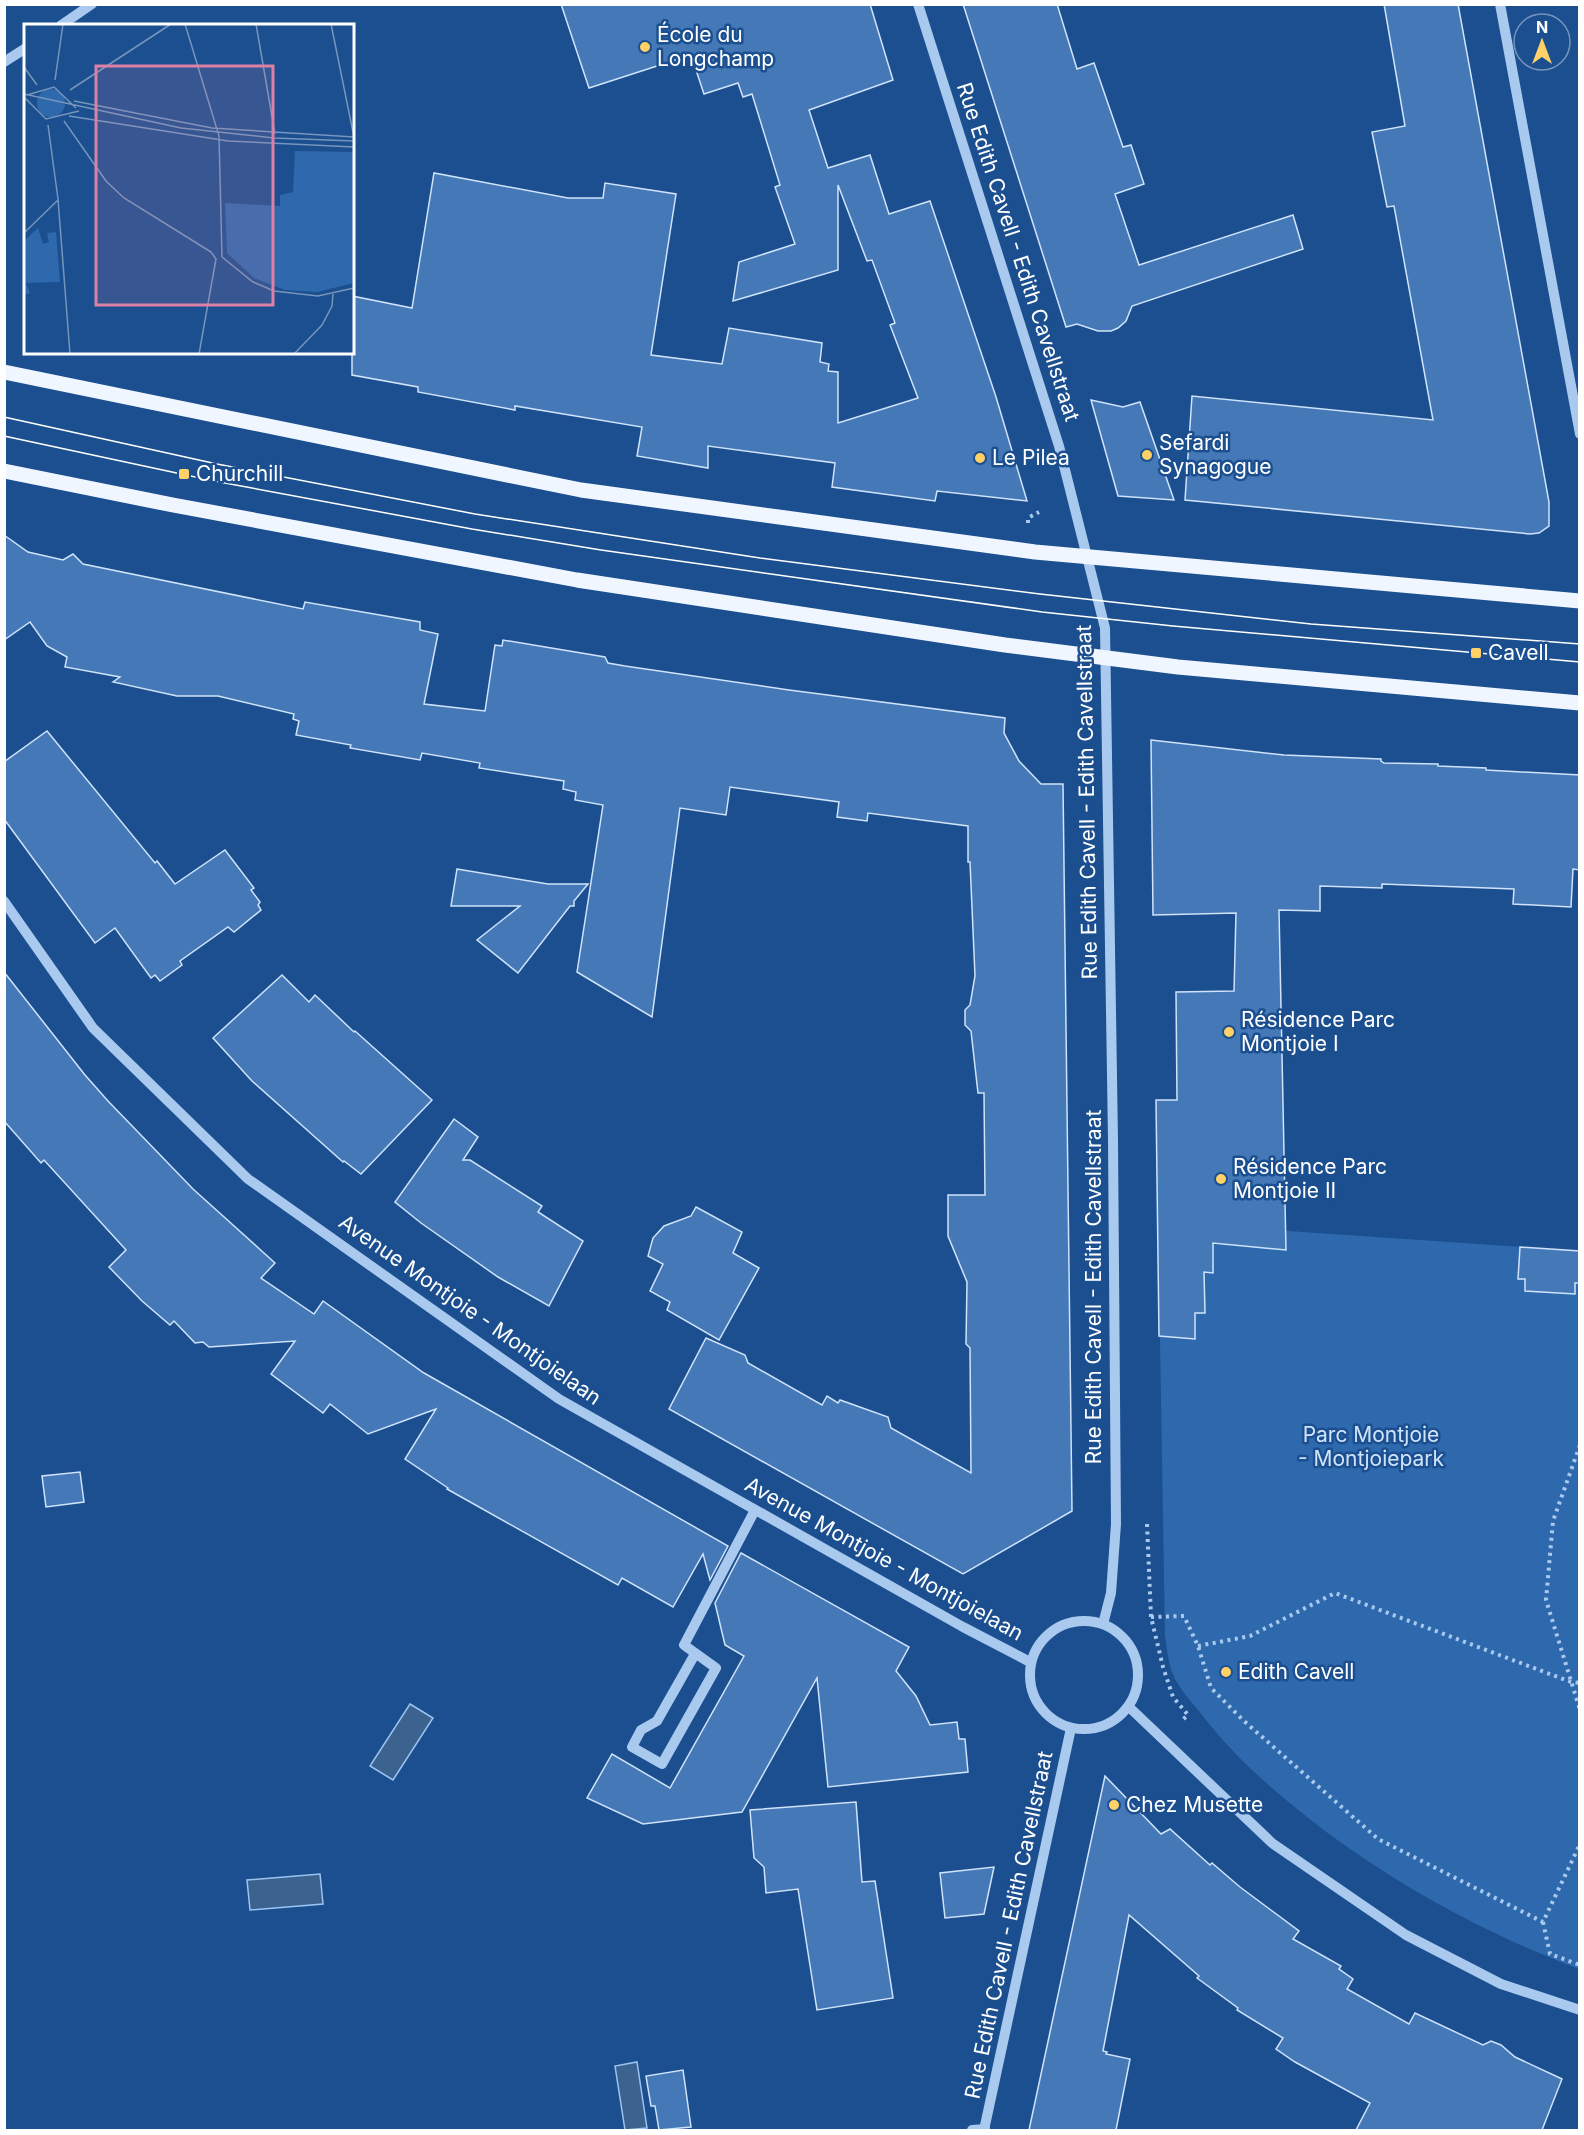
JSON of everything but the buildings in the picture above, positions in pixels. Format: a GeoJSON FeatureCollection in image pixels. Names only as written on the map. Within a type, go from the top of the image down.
{"type":"FeatureCollection","features":[{"type":"Feature","properties":{"kind":"main road"},"geometry":{"type":"LineString","coordinates":[[4,372],[581,490],[1035,552],[1580,601]]}},
{"type":"Feature","properties":{"kind":"main road"},"geometry":{"type":"LineString","coordinates":[[4,471],[577,580],[1005,645],[1178,667],[1580,703]]}},
{"type":"Feature","properties":{"kind":"street"},"geometry":{"type":"LineString","coordinates":[[63,24],[92,4]]}},
{"type":"Feature","properties":{"kind":"street","name":"Rue Edith Cavell - Edith Cavellstraat"},"geometry":{"type":"LineString","coordinates":[[918,4],[1059,446],[1106,628],[1116,1524],[1111,1593],[1103,1624]]}},
{"type":"Feature","properties":{"kind":"street"},"geometry":{"type":"LineString","coordinates":[[1500,4],[1580,434]]}},
{"type":"Feature","properties":{"kind":"street"},"geometry":{"type":"LineString","coordinates":[[4,62],[24,49]]}},
{"type":"Feature","properties":{"kind":"street","name":"Avenue Montjoie - Montjoielaan"},"geometry":{"type":"LineString","coordinates":[[4,902],[93,1029],[248,1179],[559,1399],[963,1627],[1030,1662]]}},
{"type":"Feature","properties":{"kind":"street"},"geometry":{"type":"LineString","coordinates":[[695,1654],[657,1721],[641,1730],[632,1747],[662,1764],[716,1668],[684,1645],[755,1510]]}},
{"type":"Feature","properties":{"kind":"street"},"geometry":{"type":"LineString","coordinates":[[1030,1662],[1041,1641],[1058,1627],[1080,1620],[1103,1624],[1116,1630],[1126,1640],[1137,1663],[1138,1686],[1129,1707],[1272,1843],[1406,1935],[1501,1984],[1580,2010]]}},
{"type":"Feature","properties":{"kind":"street","name":"Rue Edith Cavell - Edith Cavellstraat"},"geometry":{"type":"LineString","coordinates":[[1030,1662],[1029,1684],[1037,1704],[1051,1720],[1071,1728],[1088,1730],[1103,1726],[1118,1718],[1129,1707]]}},
{"type":"Feature","properties":{"kind":"street","name":"Rue Edith Cavell - Edith Cavellstraat"},"geometry":{"type":"LineString","coordinates":[[984,2130],[1071,1728]]}},
{"type":"Feature","properties":{"kind":"street"},"geometry":{"type":"LineString","coordinates":[[972,2130],[984,2130]]}},
{"type":"Feature","properties":{"kind":"path"},"geometry":{"type":"LineString","coordinates":[[1028,523],[1028,518],[1039,512]]}},
{"type":"Feature","properties":{"kind":"path"},"geometry":{"type":"LineString","coordinates":[[1580,1445],[1553,1521],[1545,1600],[1580,1710]]}},
{"type":"Feature","properties":{"kind":"path"},"geometry":{"type":"LineString","coordinates":[[1147,1524],[1151,1617],[1173,1697],[1188,1715],[1178,1724]]}},
{"type":"Feature","properties":{"kind":"path"},"geometry":{"type":"LineString","coordinates":[[1198,1646],[1251,1635],[1335,1593],[1571,1682],[1580,1683]]}},
{"type":"Feature","properties":{"kind":"path"},"geometry":{"type":"LineString","coordinates":[[1151,1617],[1184,1616],[1198,1646],[1211,1688],[1244,1721],[1378,1839],[1543,1922]]}},
{"type":"Feature","properties":{"kind":"path"},"geometry":{"type":"LineString","coordinates":[[1580,1844],[1543,1922],[1550,1954],[1580,1965]]}},
{"type":"Feature","properties":{"kind":"green space","name":"Parc Montjoie - Montjoiepark"},"geometry":{"type":"Polygon","coordinates":[[[1158,1222],[1579,1251],[1579,1969],[1479,1926],[1386,1873],[1325,1831],[1277,1793],[1247,1765],[1219,1736],[1178,1685],[1172,1672],[1165,1636],[1158,1222]]]}},
{"type":"Feature","properties":{"kind":"shaded area"},"geometry":{"type":"Polygon","coordinates":[[[410,1704],[433,1718],[393,1780],[370,1766],[410,1704]]]}},
{"type":"Feature","properties":{"kind":"shaded area"},"geometry":{"type":"Polygon","coordinates":[[[320,1874],[323,1904],[250,1910],[247,1880],[320,1874]]]}},
{"type":"Feature","properties":{"kind":"shaded area"},"geometry":{"type":"Polygon","coordinates":[[[637,2062],[647,2128],[625,2130],[615,2066],[637,2062]]]}},
{"type":"Feature","properties":{"kind":"tram line"},"geometry":{"type":"LineString","coordinates":[[4,417],[217,464],[475,514],[760,558],[1040,594],[1311,624],[1580,644]]}},
{"type":"Feature","properties":{"kind":"tram line"},"geometry":{"type":"LineString","coordinates":[[4,436],[214,481],[472,529],[601,550],[1042,612],[1173,626],[1580,662]]}},
{"type":"Feature","properties":{"kind":"place","name":"École du Longchamp"},"geometry":{"type":"Point","coordinates":[645,47]}},
{"type":"Feature","properties":{"kind":"place","name":"Sefardi Synagogue"},"geometry":{"type":"Point","coordinates":[1147,455]}},
{"type":"Feature","properties":{"kind":"place","name":"Le Pilea"},"geometry":{"type":"Point","coordinates":[980,458]}},
{"type":"Feature","properties":{"kind":"place","name":"Churchill"},"geometry":{"type":"Point","coordinates":[184,474]}},
{"type":"Feature","properties":{"kind":"place","name":"Cavell"},"geometry":{"type":"Point","coordinates":[1476,653]}},
{"type":"Feature","properties":{"kind":"place","name":"Résidence Parc Montjoie I"},"geometry":{"type":"Point","coordinates":[1229,1032]}},
{"type":"Feature","properties":{"kind":"place","name":"Résidence Parc Montjoie II"},"geometry":{"type":"Point","coordinates":[1221,1179]}},
{"type":"Feature","properties":{"kind":"place","name":"Edith Cavell"},"geometry":{"type":"Point","coordinates":[1226,1672]}},
{"type":"Feature","properties":{"kind":"place","name":"Chez Musette"},"geometry":{"type":"Point","coordinates":[1114,1805]}}]}
